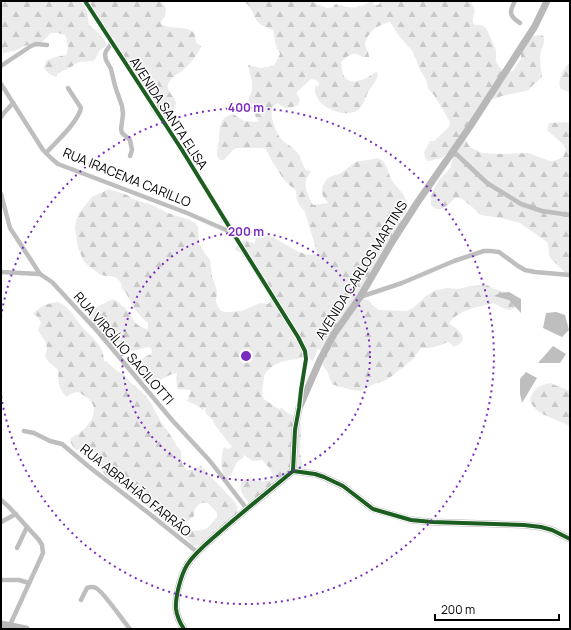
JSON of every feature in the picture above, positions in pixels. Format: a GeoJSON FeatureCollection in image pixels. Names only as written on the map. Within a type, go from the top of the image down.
{"type":"FeatureCollection","features":[{"type":"Feature","properties":{"kind":"street","name":"AVENIDA SANTA ELISA"},"geometry":{"type":"LineString","coordinates":[[85,1],[182,150],[232,233],[298,336],[305,351],[306,359],[299,408]]}},
{"type":"Feature","properties":{"kind":"street"},"geometry":{"type":"LineString","coordinates":[[515,1],[511,9],[511,14],[520,23]]}},
{"type":"Feature","properties":{"kind":"street","name":"AVENIDA CARLOS MARTINS"},"geometry":{"type":"LineString","coordinates":[[293,471],[295,430],[299,408],[320,360],[334,334],[360,297],[417,203],[535,26],[547,1]]}},
{"type":"Feature","properties":{"kind":"street"},"geometry":{"type":"LineString","coordinates":[[112,43],[105,55],[111,69],[122,106],[123,114],[121,129],[122,133],[130,140],[132,150],[130,156]]}},
{"type":"Feature","properties":{"kind":"street"},"geometry":{"type":"LineString","coordinates":[[1,66],[31,46],[36,44],[47,45]]}},
{"type":"Feature","properties":{"kind":"street","name":"RUA IRACEMA CARILLO"},"geometry":{"type":"LineString","coordinates":[[1,84],[46,153],[58,164],[187,213],[232,233]]}},
{"type":"Feature","properties":{"kind":"street"},"geometry":{"type":"LineString","coordinates":[[46,153],[66,131],[81,111],[81,108],[68,88]]}},
{"type":"Feature","properties":{"kind":"street"},"geometry":{"type":"LineString","coordinates":[[1,118],[13,104]]}},
{"type":"Feature","properties":{"kind":"street"},"geometry":{"type":"LineString","coordinates":[[453,151],[474,172],[488,183],[521,204],[542,211],[570,215]]}},
{"type":"Feature","properties":{"kind":"street","name":"RUA VIRGÍLIO SACILOTTI"},"geometry":{"type":"LineString","coordinates":[[1,194],[10,228],[40,274],[52,282],[99,333],[172,420],[210,462],[247,509]]}},
{"type":"Feature","properties":{"kind":"street"},"geometry":{"type":"LineString","coordinates":[[360,297],[402,283],[454,261],[484,251],[499,252],[525,270],[570,275]]}},
{"type":"Feature","properties":{"kind":"street"},"geometry":{"type":"LineString","coordinates":[[1,272],[40,274]]}},
{"type":"Feature","properties":{"kind":"street","name":"RUA ABRAHÃO FARRÃO"},"geometry":{"type":"LineString","coordinates":[[24,431],[34,433],[50,441],[62,444],[197,552]]}},
{"type":"Feature","properties":{"kind":"street"},"geometry":{"type":"LineString","coordinates":[[184,629],[176,609],[184,571],[188,564],[197,552],[293,471],[315,474],[324,477],[343,486],[373,509],[411,520],[541,526],[570,539]]}},
{"type":"Feature","properties":{"kind":"street"},"geometry":{"type":"LineString","coordinates":[[1,500],[16,514],[39,540],[42,545],[43,553],[10,625]]}},
{"type":"Feature","properties":{"kind":"street"},"geometry":{"type":"LineString","coordinates":[[1,522],[16,514]]}},
{"type":"Feature","properties":{"kind":"street"},"geometry":{"type":"LineString","coordinates":[[17,548],[27,527]]}},
{"type":"Feature","properties":{"kind":"street"},"geometry":{"type":"LineString","coordinates":[[1,580],[19,580],[29,583]]}},
{"type":"Feature","properties":{"kind":"street"},"geometry":{"type":"LineString","coordinates":[[81,600],[86,588],[97,588],[130,629]]}},
{"type":"Feature","properties":{"kind":"street"},"geometry":{"type":"LineString","coordinates":[[1,624],[26,629]]}},
{"type":"Feature","properties":{"kind":"green space"},"geometry":{"type":"Polygon","coordinates":[[[1,1],[81,1],[87,11],[89,25],[99,33],[107,44],[99,51],[93,61],[79,62],[58,73],[56,77],[49,74],[44,68],[46,61],[66,55],[68,45],[65,35],[51,33],[41,43],[35,46],[27,45],[14,51],[3,53],[3,50],[1,50],[1,1]]]}},
{"type":"Feature","properties":{"kind":"green space"},"geometry":{"type":"Polygon","coordinates":[[[86,1],[161,2],[165,6],[166,10],[161,24],[169,27],[187,29],[195,34],[197,43],[201,46],[200,49],[190,63],[172,78],[168,84],[169,92],[176,103],[171,114],[169,127],[154,115],[140,79],[130,68],[115,40],[99,23],[86,1]]]}},
{"type":"Feature","properties":{"kind":"green space"},"geometry":{"type":"Polygon","coordinates":[[[244,1],[310,1],[327,8],[334,7],[334,5],[337,4],[346,7],[358,7],[371,1],[373,1],[374,5],[378,5],[382,1],[470,1],[475,11],[473,23],[486,28],[496,50],[496,62],[500,68],[508,72],[513,71],[521,59],[523,40],[540,35],[544,38],[544,43],[540,55],[542,77],[529,90],[502,96],[488,101],[469,122],[463,134],[470,147],[482,153],[528,153],[550,161],[557,160],[563,157],[566,150],[563,144],[547,130],[549,123],[570,123],[570,275],[550,258],[547,242],[520,223],[481,215],[462,199],[458,198],[455,198],[441,209],[436,209],[431,205],[431,195],[439,180],[451,166],[454,152],[451,149],[442,158],[428,161],[425,158],[424,152],[430,141],[434,141],[449,127],[450,122],[434,95],[429,90],[413,52],[399,36],[390,22],[378,27],[368,36],[365,45],[369,57],[351,54],[341,62],[343,74],[350,81],[359,81],[376,72],[378,73],[359,109],[346,113],[331,110],[319,100],[315,94],[315,87],[319,85],[319,83],[316,80],[311,79],[297,92],[300,100],[298,105],[287,108],[278,103],[273,107],[273,121],[279,136],[298,153],[306,170],[311,171],[306,180],[306,190],[313,205],[328,203],[322,194],[322,188],[328,178],[341,173],[358,161],[377,158],[385,163],[391,179],[406,200],[407,210],[401,219],[401,225],[361,298],[370,301],[371,304],[379,310],[407,311],[436,290],[487,285],[494,289],[512,294],[518,303],[516,307],[510,310],[493,303],[463,312],[449,323],[462,335],[463,340],[460,344],[454,347],[448,342],[431,348],[421,348],[412,360],[392,376],[361,391],[351,390],[332,384],[327,371],[321,363],[322,353],[318,348],[313,361],[305,356],[274,365],[264,376],[262,394],[264,399],[277,408],[282,408],[288,413],[299,418],[301,426],[300,454],[303,467],[249,503],[241,490],[242,480],[270,480],[273,476],[267,465],[262,460],[253,461],[244,455],[243,458],[237,462],[231,475],[225,480],[222,455],[224,447],[229,449],[232,447],[212,419],[206,414],[205,407],[203,410],[187,401],[190,390],[178,389],[176,379],[177,373],[169,375],[157,382],[150,379],[140,372],[133,362],[136,364],[151,354],[151,348],[148,347],[133,351],[119,342],[111,344],[107,343],[101,339],[96,332],[91,323],[88,311],[91,311],[112,300],[118,302],[123,307],[124,306],[139,326],[148,329],[148,323],[132,305],[117,278],[99,274],[84,262],[78,248],[75,227],[79,213],[92,197],[109,189],[152,205],[168,213],[190,220],[198,227],[199,244],[210,260],[212,276],[217,291],[217,305],[221,311],[225,312],[242,311],[260,303],[268,304],[270,302],[269,295],[261,285],[250,263],[241,253],[235,250],[241,241],[246,240],[255,244],[255,239],[257,237],[269,236],[305,254],[316,254],[317,252],[305,212],[297,201],[296,191],[284,180],[266,149],[237,148],[233,150],[224,160],[220,160],[217,156],[220,128],[222,121],[225,118],[233,114],[244,121],[259,121],[248,106],[252,90],[252,82],[248,65],[261,68],[274,66],[280,54],[276,46],[273,30],[261,25],[256,20],[250,7],[244,1]]]}},
{"type":"Feature","properties":{"kind":"green space"},"geometry":{"type":"Polygon","coordinates":[[[570,62],[570,92],[561,89],[559,82],[563,71],[570,62]]]}},
{"type":"Feature","properties":{"kind":"green space"},"geometry":{"type":"Polygon","coordinates":[[[57,302],[68,309],[98,344],[104,356],[104,362],[106,361],[127,378],[151,403],[161,422],[181,451],[182,464],[187,470],[193,470],[201,466],[234,501],[238,508],[236,514],[200,545],[193,546],[188,540],[124,488],[106,476],[98,465],[96,452],[86,448],[76,450],[72,444],[71,438],[77,435],[91,420],[94,414],[94,408],[91,402],[79,392],[73,393],[66,397],[60,387],[58,370],[47,360],[45,356],[47,345],[38,330],[41,323],[38,317],[33,314],[41,307],[57,302]],[[201,503],[197,506],[194,516],[186,523],[186,527],[191,531],[206,528],[211,525],[217,517],[217,513],[208,503],[201,503]]]}},
{"type":"Feature","properties":{"kind":"green space"},"geometry":{"type":"Polygon","coordinates":[[[550,383],[570,391],[570,426],[550,418],[531,404],[530,400],[535,390],[542,385],[550,383]]]}},
{"type":"Feature","properties":{"kind":"shaded area"},"geometry":{"type":"Polygon","coordinates":[[[509,292],[521,299],[521,313],[509,300],[494,296],[500,293],[509,292]]]}},
{"type":"Feature","properties":{"kind":"shaded area"},"geometry":{"type":"Polygon","coordinates":[[[556,312],[565,315],[569,330],[562,337],[543,328],[546,313],[556,312]]]}},
{"type":"Feature","properties":{"kind":"shaded area"},"geometry":{"type":"Polygon","coordinates":[[[553,346],[566,354],[560,363],[538,363],[553,346]]]}},
{"type":"Feature","properties":{"kind":"shaded area"},"geometry":{"type":"Polygon","coordinates":[[[526,372],[537,378],[522,403],[520,394],[520,379],[526,372]]]}},
{"type":"Feature","properties":{"kind":"cycle path"},"geometry":{"type":"LineString","coordinates":[[85,1],[182,150],[298,337],[305,351],[306,359],[295,430],[293,471],[208,542],[187,565],[176,598],[178,617],[184,629]]}},
{"type":"Feature","properties":{"kind":"cycle path"},"geometry":{"type":"LineString","coordinates":[[293,471],[315,474],[324,477],[343,486],[373,509],[411,520],[541,527],[552,530],[570,539]]}}]}
